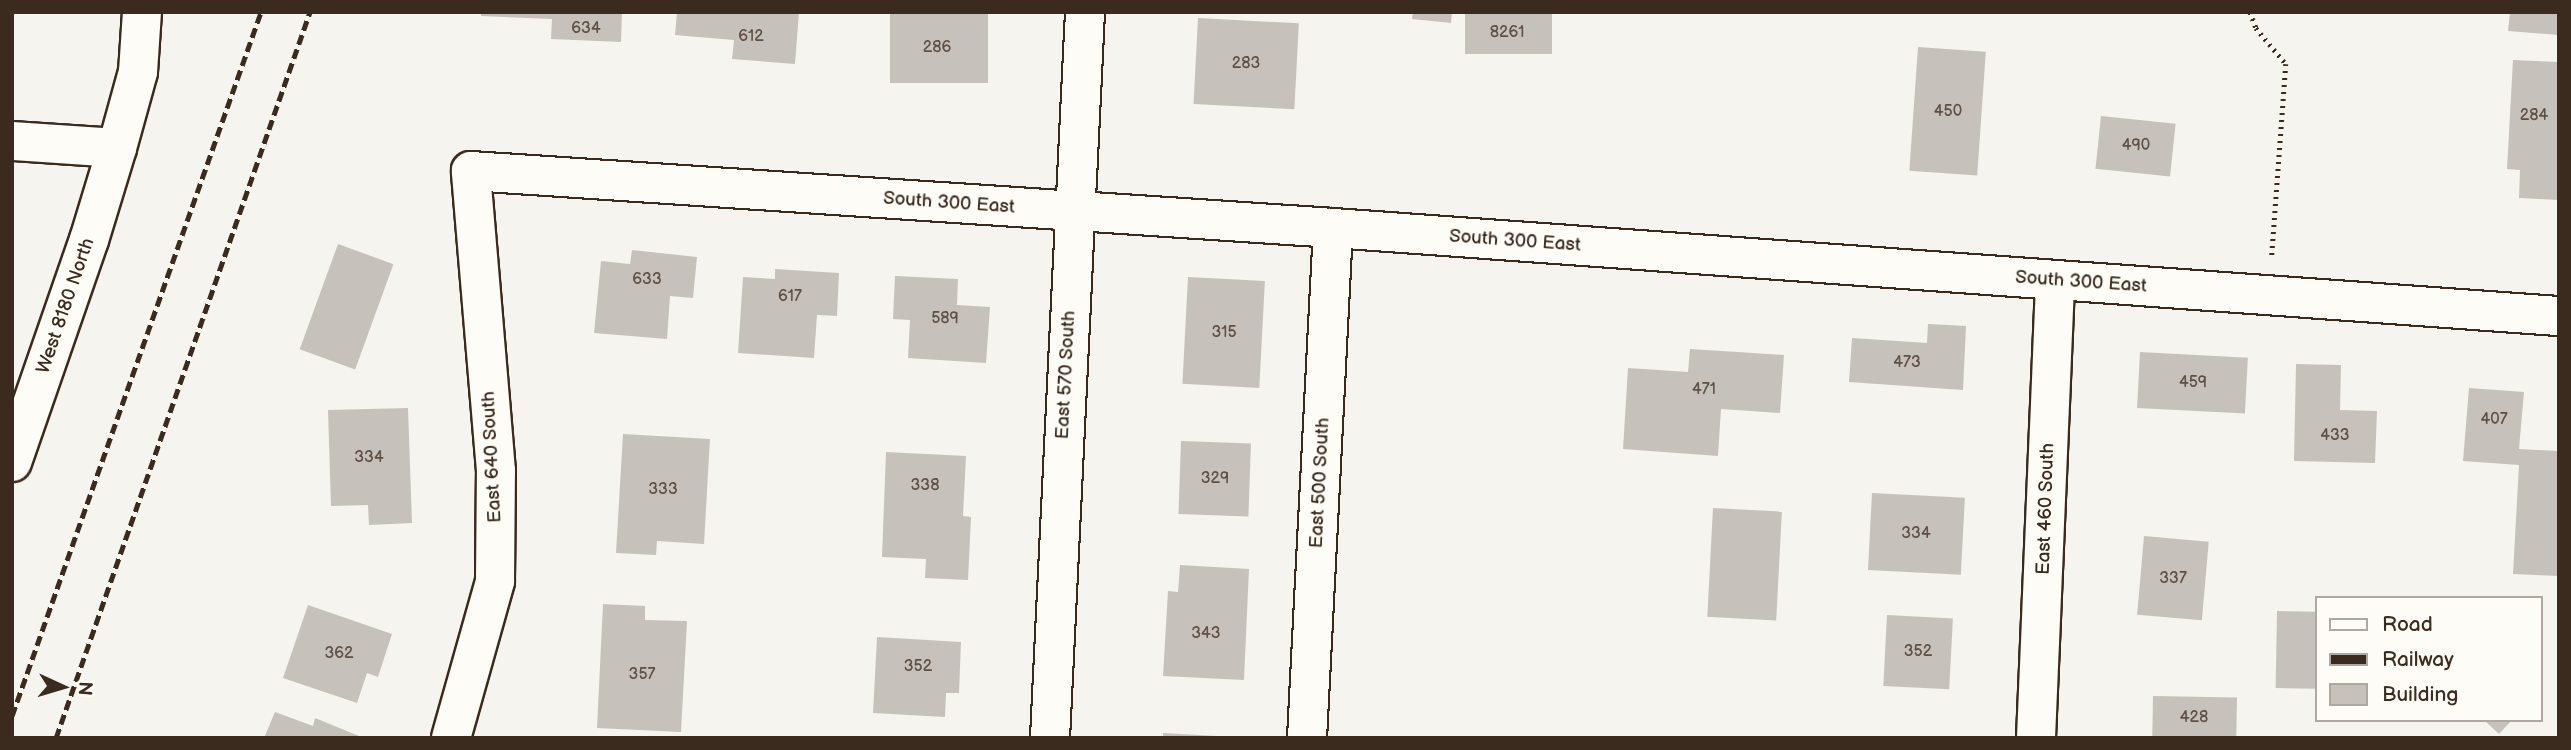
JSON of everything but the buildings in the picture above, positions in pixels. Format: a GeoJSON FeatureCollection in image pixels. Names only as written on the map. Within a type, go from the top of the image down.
{"type":"FeatureCollection","features":[{"type":"Feature","properties":{"kind":"street","name":"West 8180 North"},"geometry":{"type":"LineString","coordinates":[[12,462],[89,240],[117,148],[138,72],[142,12]]}},
{"type":"Feature","properties":{"kind":"street","name":"East 570 South"},"geometry":{"type":"LineString","coordinates":[[1050,738],[1074,211],[1086,12]]}},
{"type":"Feature","properties":{"kind":"street"},"geometry":{"type":"LineString","coordinates":[[12,141],[117,148]]}},
{"type":"Feature","properties":{"kind":"street","name":"South 300 East"},"geometry":{"type":"LineString","coordinates":[[471,171],[1333,228],[2559,316]]}},
{"type":"Feature","properties":{"kind":"street","name":"East 640 South"},"geometry":{"type":"LineString","coordinates":[[451,738],[495,581],[496,471],[471,171]]}},
{"type":"Feature","properties":{"kind":"street","name":"East 500 South"},"geometry":{"type":"LineString","coordinates":[[1307,738],[1333,228]]}},
{"type":"Feature","properties":{"kind":"street","name":"East 460 South"},"geometry":{"type":"LineString","coordinates":[[2036,738],[2055,280]]}},
{"type":"Feature","properties":{"kind":"path"},"geometry":{"type":"LineString","coordinates":[[2250,12],[2256,28],[2286,64],[2269,295]]}},
{"type":"Feature","properties":{"kind":"railway"},"geometry":{"type":"LineString","coordinates":[[12,716],[261,12]]}},
{"type":"Feature","properties":{"kind":"railway"},"geometry":{"type":"LineString","coordinates":[[56,738],[310,12]]}}]}
